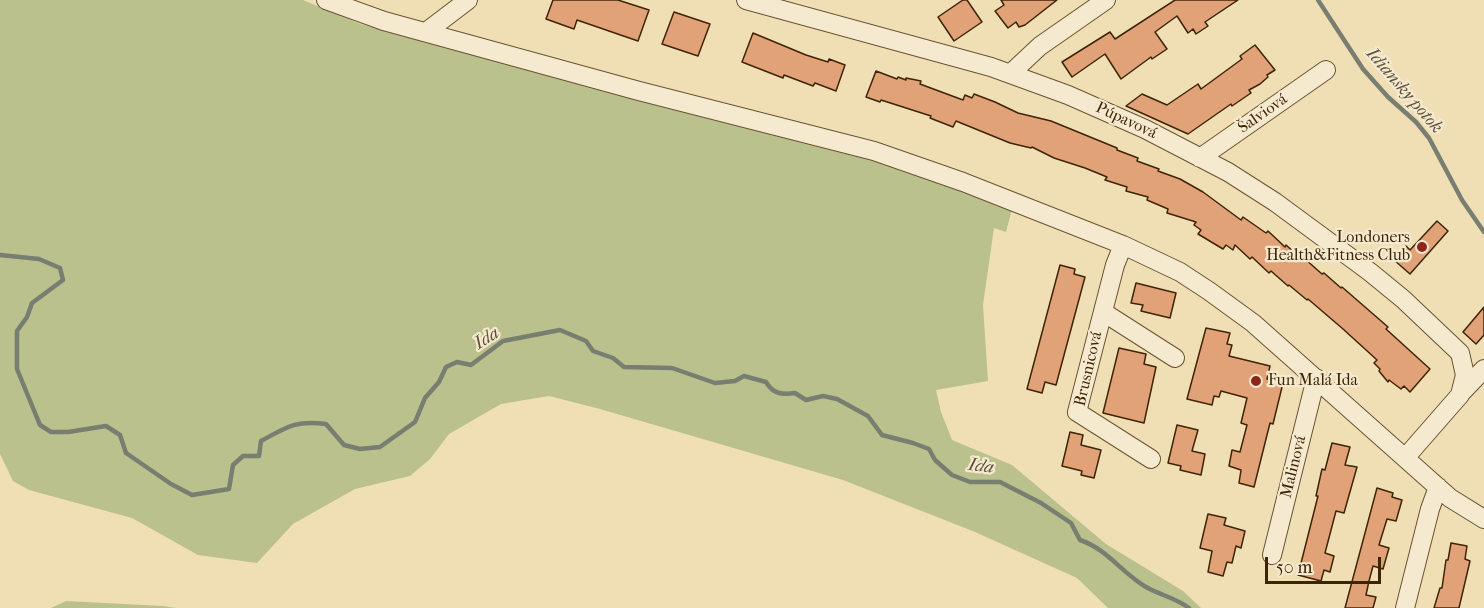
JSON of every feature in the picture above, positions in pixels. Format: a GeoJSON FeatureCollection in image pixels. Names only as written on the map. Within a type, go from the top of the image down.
{"type":"FeatureCollection","features":[{"type":"Feature","properties":{"kind":"street"},"geometry":{"type":"LineString","coordinates":[[326,0],[384,21],[639,91],[867,149],[973,186],[1123,245],[1180,272],[1253,323],[1444,492],[1484,519]]}},
{"type":"Feature","properties":{"kind":"street"},"geometry":{"type":"LineString","coordinates":[[426,32],[468,0]]}},
{"type":"Feature","properties":{"kind":"street","name":"Púpavová"},"geometry":{"type":"LineString","coordinates":[[746,0],[784,4],[1010,74],[1106,111],[1228,172],[1338,247],[1403,299],[1453,346],[1460,353],[1465,375],[1460,395]]}},
{"type":"Feature","properties":{"kind":"street"},"geometry":{"type":"LineString","coordinates":[[1010,74],[1040,46],[1106,0]]}},
{"type":"Feature","properties":{"kind":"street","name":"Šalviová"},"geometry":{"type":"LineString","coordinates":[[1200,158],[1326,70]]}},
{"type":"Feature","properties":{"kind":"street","name":"Brusnicová"},"geometry":{"type":"LineString","coordinates":[[1123,245],[1115,265],[1077,412],[1151,459]]}},
{"type":"Feature","properties":{"kind":"street","name":"Brusnicová"},"geometry":{"type":"LineString","coordinates":[[1103,312],[1175,358]]}},
{"type":"Feature","properties":{"kind":"street"},"geometry":{"type":"LineString","coordinates":[[1405,458],[1484,369]]}},
{"type":"Feature","properties":{"kind":"street","name":"Malinová"},"geometry":{"type":"LineString","coordinates":[[1272,555],[1316,378]]}},
{"type":"Feature","properties":{"kind":"street"},"geometry":{"type":"LineString","coordinates":[[1405,608],[1430,509],[1444,492]]}},
{"type":"Feature","properties":{"kind":"green space"},"geometry":{"type":"Polygon","coordinates":[[[0,0],[303,0],[360,24],[856,154],[911,171],[1012,209],[1006,232],[994,228],[983,305],[988,381],[936,390],[941,412],[952,440],[1012,465],[1106,544],[1183,591],[1201,608],[1108,608],[1077,578],[975,532],[843,480],[549,396],[501,404],[449,434],[430,459],[410,476],[355,489],[293,524],[257,563],[198,555],[132,518],[29,490],[13,481],[0,454],[0,0]]]}},
{"type":"Feature","properties":{"kind":"green space"},"geometry":{"type":"Polygon","coordinates":[[[66,601],[163,606],[176,608],[51,608],[66,601]]]}},
{"type":"Feature","properties":{"kind":"building"},"geometry":{"type":"Polygon","coordinates":[[[553,0],[618,0],[649,10],[638,41],[577,20],[574,29],[546,19],[553,0]]]}},
{"type":"Feature","properties":{"kind":"building"},"geometry":{"type":"Polygon","coordinates":[[[963,0],[967,0],[982,22],[954,41],[938,17],[963,0]]]}},
{"type":"Feature","properties":{"kind":"building"},"geometry":{"type":"Polygon","coordinates":[[[1001,0],[1057,0],[1025,25],[1019,27],[1016,22],[1008,28],[995,11],[1004,5],[1001,0]]]}},
{"type":"Feature","properties":{"kind":"building"},"geometry":{"type":"Polygon","coordinates":[[[1175,0],[1238,0],[1205,22],[1208,26],[1196,34],[1193,29],[1188,33],[1177,16],[1155,32],[1167,49],[1152,59],[1151,57],[1121,79],[1105,54],[1072,77],[1062,62],[1110,32],[1115,39],[1175,0]]]}},
{"type":"Feature","properties":{"kind":"building"},"geometry":{"type":"Polygon","coordinates":[[[674,12],[710,24],[698,56],[662,44],[674,12]]]}},
{"type":"Feature","properties":{"kind":"building"},"geometry":{"type":"Polygon","coordinates":[[[753,33],[806,55],[828,62],[829,59],[845,65],[836,91],[815,83],[813,86],[784,75],[783,78],[742,62],[753,33]]]}},
{"type":"Feature","properties":{"kind":"building"},"geometry":{"type":"Polygon","coordinates":[[[1255,45],[1275,70],[1267,75],[1268,77],[1260,84],[1249,90],[1251,93],[1188,134],[1126,106],[1142,94],[1167,105],[1198,84],[1201,89],[1242,59],[1240,56],[1255,45]]]}},
{"type":"Feature","properties":{"kind":"building"},"geometry":{"type":"Polygon","coordinates":[[[876,71],[897,79],[898,77],[921,81],[920,84],[963,100],[965,95],[972,98],[974,94],[1018,113],[1051,121],[1117,148],[1117,150],[1138,158],[1137,161],[1180,179],[1203,192],[1241,220],[1243,217],[1266,233],[1268,231],[1285,247],[1286,245],[1304,261],[1305,259],[1322,274],[1324,273],[1388,327],[1386,329],[1430,369],[1410,392],[1404,386],[1401,389],[1389,380],[1388,382],[1374,363],[1377,360],[1343,329],[1308,299],[1271,271],[1269,273],[1252,257],[1250,259],[1235,245],[1233,250],[1226,245],[1223,249],[1198,234],[1201,230],[1194,225],[1196,222],[1167,213],[1168,209],[1147,200],[1148,197],[1126,191],[1127,187],[1105,180],[1107,177],[1085,168],[1054,158],[1032,147],[1010,143],[956,121],[953,127],[930,118],[931,116],[866,97],[876,71]]]}},
{"type":"Feature","properties":{"kind":"building"},"geometry":{"type":"Polygon","coordinates":[[[1437,221],[1448,231],[1410,274],[1394,260],[1406,246],[1410,250],[1437,221]]]}},
{"type":"Feature","properties":{"kind":"building"},"geometry":{"type":"Polygon","coordinates":[[[1060,265],[1075,269],[1074,274],[1085,277],[1056,385],[1045,382],[1042,393],[1027,389],[1060,265]]]}},
{"type":"Feature","properties":{"kind":"building"},"geometry":{"type":"Polygon","coordinates":[[[1136,283],[1176,293],[1170,318],[1141,311],[1143,305],[1131,303],[1136,283]]]}},
{"type":"Feature","properties":{"kind":"building"},"geometry":{"type":"Polygon","coordinates":[[[1484,307],[1484,335],[1476,344],[1463,332],[1484,307]]]}},
{"type":"Feature","properties":{"kind":"building"},"geometry":{"type":"Polygon","coordinates":[[[1206,328],[1230,333],[1227,344],[1232,345],[1229,356],[1270,366],[1267,379],[1283,383],[1254,487],[1239,483],[1241,470],[1229,466],[1232,450],[1240,452],[1247,425],[1241,423],[1247,398],[1221,391],[1219,397],[1214,396],[1212,405],[1187,399],[1206,328]]]}},
{"type":"Feature","properties":{"kind":"building"},"geometry":{"type":"Polygon","coordinates":[[[1119,348],[1146,354],[1144,364],[1156,367],[1144,423],[1103,413],[1119,348]]]}},
{"type":"Feature","properties":{"kind":"building"},"geometry":{"type":"Polygon","coordinates":[[[1177,425],[1198,430],[1192,451],[1205,454],[1201,475],[1180,470],[1181,466],[1168,463],[1177,425]]]}},
{"type":"Feature","properties":{"kind":"building"},"geometry":{"type":"Polygon","coordinates":[[[1070,432],[1083,435],[1081,445],[1101,450],[1094,478],[1081,475],[1082,471],[1062,466],[1070,432]]]}},
{"type":"Feature","properties":{"kind":"building"},"geometry":{"type":"Polygon","coordinates":[[[1332,443],[1350,447],[1345,465],[1357,467],[1344,513],[1336,511],[1325,553],[1334,556],[1330,572],[1324,570],[1321,581],[1298,575],[1318,496],[1316,496],[1322,469],[1325,470],[1332,443]]]}},
{"type":"Feature","properties":{"kind":"building"},"geometry":{"type":"Polygon","coordinates":[[[1377,488],[1393,493],[1392,497],[1402,500],[1396,521],[1387,519],[1379,545],[1389,548],[1383,569],[1373,566],[1366,595],[1376,597],[1373,608],[1345,608],[1377,488]]]}},
{"type":"Feature","properties":{"kind":"building"},"geometry":{"type":"Polygon","coordinates":[[[1208,514],[1226,518],[1224,525],[1245,531],[1241,548],[1236,546],[1232,563],[1227,562],[1223,576],[1208,572],[1212,551],[1200,548],[1208,514]]]}},
{"type":"Feature","properties":{"kind":"building"},"geometry":{"type":"Polygon","coordinates":[[[1451,543],[1467,546],[1465,559],[1470,561],[1459,608],[1434,608],[1440,588],[1442,588],[1451,543]]]}},
{"type":"Feature","properties":{"kind":"waterway","name":"Idiansky potok"},"geometry":{"type":"LineString","coordinates":[[1318,0],[1363,69],[1429,138],[1462,200],[1484,232]]}},
{"type":"Feature","properties":{"kind":"waterway","name":"Ida"},"geometry":{"type":"LineString","coordinates":[[0,255],[39,259],[60,268],[63,280],[32,303],[27,317],[17,331],[17,369],[40,425],[51,432],[68,432],[106,426],[120,435],[126,453],[171,484],[192,495],[229,489],[233,465],[243,456],[259,456],[261,441],[285,428],[299,424],[326,424],[344,445],[360,449],[380,447],[415,422],[425,398],[439,382],[446,367],[457,362],[471,365],[503,341],[560,330],[586,341],[593,351],[613,358],[624,367],[672,368],[715,383],[735,381],[744,376],[766,382],[778,393],[795,393],[806,400],[823,396],[837,399],[868,416],[882,435],[929,449],[935,460],[952,475],[970,482],[1000,482],[1041,503],[1071,523],[1080,540],[1098,549],[1137,581],[1189,608]]}},
{"type":"Feature","properties":{"kind":"place","name":"Londoners Health&Fitness Club"},"geometry":{"type":"Point","coordinates":[1422,247]}},
{"type":"Feature","properties":{"kind":"place","name":"Fun Malá Ida"},"geometry":{"type":"Point","coordinates":[1256,381]}}]}
